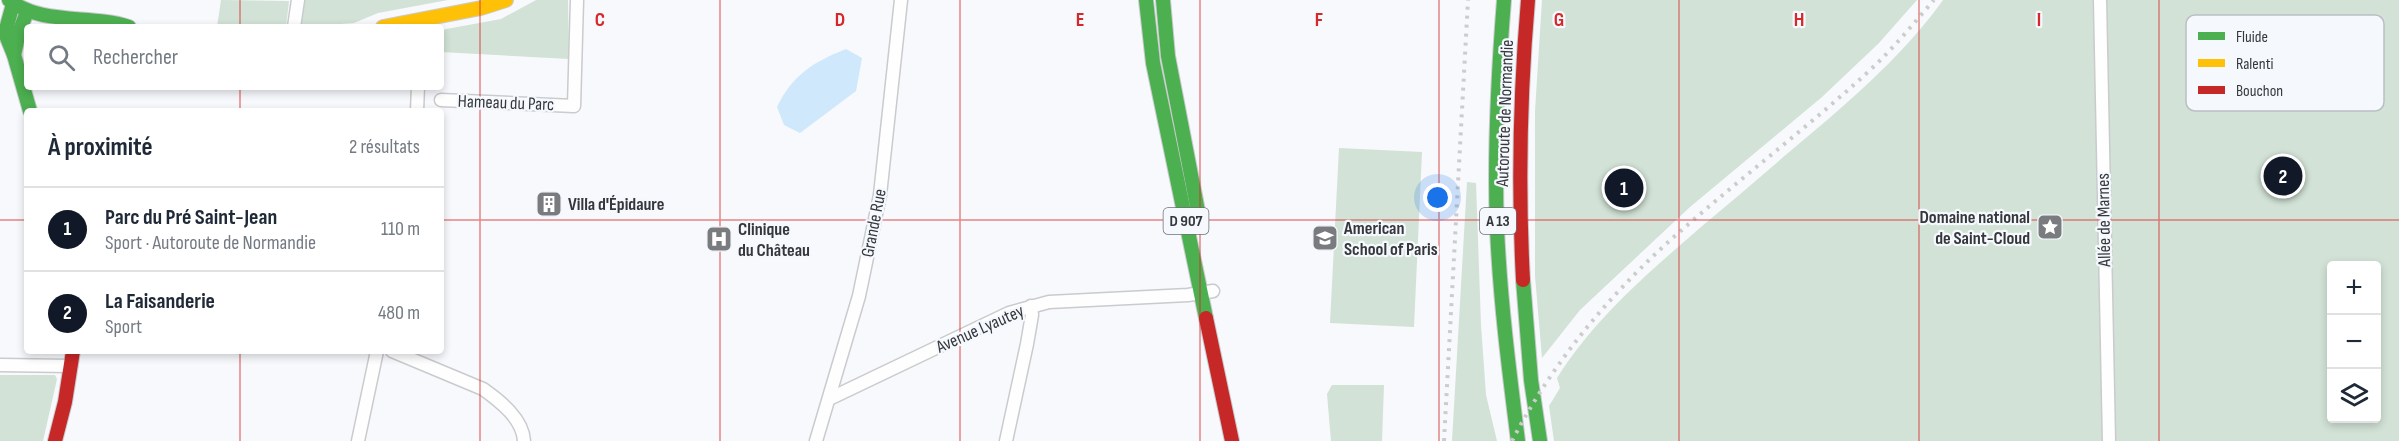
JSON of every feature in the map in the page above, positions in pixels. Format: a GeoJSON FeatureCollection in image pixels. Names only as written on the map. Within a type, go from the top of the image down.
{"type":"FeatureCollection","features":[{"type":"Feature","properties":{"kind":"main road"},"geometry":{"type":"LineString","coordinates":[[421,24],[486,3],[506,0]]}},
{"type":"Feature","properties":{"kind":"main road"},"geometry":{"type":"LineString","coordinates":[[1148,0],[1165,20],[1148,30]]}},
{"type":"Feature","properties":{"kind":"main road","name":"D 907"},"geometry":{"type":"LineString","coordinates":[[1148,0],[1148,30],[1153,63],[1241,441]]}},
{"type":"Feature","properties":{"kind":"main road","name":"D 907"},"geometry":{"type":"LineString","coordinates":[[1164,0],[1168,56],[1232,441]]}},
{"type":"Feature","properties":{"kind":"main road","name":"Autoroute de Normandie"},"geometry":{"type":"LineString","coordinates":[[1504,0],[1497,145],[1499,258],[1518,441]]}},
{"type":"Feature","properties":{"kind":"main road","name":"Autoroute de Normandie"},"geometry":{"type":"LineString","coordinates":[[1528,0],[1519,128],[1521,259],[1535,412],[1540,441]]}},
{"type":"Feature","properties":{"kind":"main road"},"geometry":{"type":"LineString","coordinates":[[29,108],[14,55],[6,39],[3,17],[11,2],[27,12],[44,17],[90,19],[114,24]]}},
{"type":"Feature","properties":{"kind":"main road"},"geometry":{"type":"LineString","coordinates":[[25,24],[27,12]]}},
{"type":"Feature","properties":{"kind":"main road"},"geometry":{"type":"LineString","coordinates":[[3,17],[24,28],[14,55]]}},
{"type":"Feature","properties":{"kind":"main road"},"geometry":{"type":"LineString","coordinates":[[55,441],[73,354]]}},
{"type":"Feature","properties":{"kind":"street"},"geometry":{"type":"LineString","coordinates":[[294,24],[298,0]]}},
{"type":"Feature","properties":{"kind":"street","name":"Hameau du Parc"},"geometry":{"type":"LineString","coordinates":[[441,100],[574,106],[577,0]]}},
{"type":"Feature","properties":{"kind":"street","name":"Grande Rue"},"geometry":{"type":"LineString","coordinates":[[816,441],[859,296],[880,195],[901,0]]}},
{"type":"Feature","properties":{"kind":"street","name":"Allée de Marnes"},"geometry":{"type":"LineString","coordinates":[[2100,0],[2109,441]]}},
{"type":"Feature","properties":{"kind":"street"},"geometry":{"type":"LineString","coordinates":[[417,108],[418,90]]}},
{"type":"Feature","properties":{"kind":"street","name":"Avenue Lyautey"},"geometry":{"type":"LineString","coordinates":[[829,399],[1009,313],[1031,306],[1049,302],[1207,292]]}},
{"type":"Feature","properties":{"kind":"street"},"geometry":{"type":"LineString","coordinates":[[1006,441],[1032,315],[1031,306]]}},
{"type":"Feature","properties":{"kind":"street"},"geometry":{"type":"LineString","coordinates":[[358,441],[376,354]]}},
{"type":"Feature","properties":{"kind":"street"},"geometry":{"type":"LineString","coordinates":[[400,354],[450,374],[488,393],[520,424],[524,441]]}},
{"type":"Feature","properties":{"kind":"street"},"geometry":{"type":"LineString","coordinates":[[0,365],[71,366]]}},
{"type":"Feature","properties":{"kind":"green space"},"geometry":{"type":"Polygon","coordinates":[[[221,0],[289,1],[286,24],[217,24],[221,0]]]}},
{"type":"Feature","properties":{"kind":"green space"},"geometry":{"type":"Polygon","coordinates":[[[304,0],[448,0],[378,13],[354,23],[301,24],[304,0]]]}},
{"type":"Feature","properties":{"kind":"green space"},"geometry":{"type":"Polygon","coordinates":[[[536,0],[568,0],[569,59],[444,52],[444,29],[501,19],[536,0]]]}},
{"type":"Feature","properties":{"kind":"green space"},"geometry":{"type":"Polygon","coordinates":[[[1542,0],[1917,0],[1879,43],[1822,97],[1690,207],[1580,310],[1542,358],[1535,276],[1535,111],[1542,0]]]}},
{"type":"Feature","properties":{"kind":"green space","name":"Domaine national de Saint-Cloud"},"geometry":{"type":"Polygon","coordinates":[[[1943,0],[2399,0],[2399,441],[1554,441],[1549,406],[1560,388],[1557,378],[1605,316],[1661,262],[1826,121],[1888,64],[1931,17],[1943,0]]]}},
{"type":"Feature","properties":{"kind":"green space"},"geometry":{"type":"Polygon","coordinates":[[[1339,148],[1422,152],[1414,327],[1330,323],[1339,148]]]}},
{"type":"Feature","properties":{"kind":"green space"},"geometry":{"type":"Polygon","coordinates":[[[1467,182],[1476,183],[1486,395],[1497,441],[1452,441],[1467,182]]]}},
{"type":"Feature","properties":{"kind":"green space"},"geometry":{"type":"Polygon","coordinates":[[[0,375],[55,375],[57,379],[43,441],[0,441],[0,375]]]}},
{"type":"Feature","properties":{"kind":"green space"},"geometry":{"type":"Polygon","coordinates":[[[1332,385],[1384,385],[1382,441],[1331,441],[1327,394],[1332,385]]]}},
{"type":"Feature","properties":{"kind":"water"},"geometry":{"type":"Polygon","coordinates":[[[846,49],[862,58],[856,91],[800,133],[784,125],[777,107],[790,86],[814,64],[846,49]]]}},
{"type":"Feature","properties":{"kind":"railway"},"geometry":{"type":"LineString","coordinates":[[1444,441],[1468,0]]}},
{"type":"Feature","properties":{"kind":"railway"},"geometry":{"type":"LineString","coordinates":[[1512,441],[1561,361],[1600,312],[1642,266],[1869,71],[1934,0]]}},
{"type":"Feature","properties":{"kind":"traffic: fast"},"geometry":{"type":"LineString","coordinates":[[9,0],[22,8],[52,17],[118,24]]}},
{"type":"Feature","properties":{"kind":"traffic: fast"},"geometry":{"type":"LineString","coordinates":[[1146,0],[1153,63],[1206,318]]}},
{"type":"Feature","properties":{"kind":"traffic: fast"},"geometry":{"type":"LineString","coordinates":[[1163,0],[1168,56],[1198,211]]}},
{"type":"Feature","properties":{"kind":"traffic: fast"},"geometry":{"type":"LineString","coordinates":[[1504,0],[1497,114],[1497,228],[1508,361],[1518,441]]}},
{"type":"Feature","properties":{"kind":"traffic: fast"},"geometry":{"type":"LineString","coordinates":[[13,4],[5,33],[24,90]]}},
{"type":"Feature","properties":{"kind":"traffic: fast"},"geometry":{"type":"LineString","coordinates":[[14,55],[19,32],[27,12]]}},
{"type":"Feature","properties":{"kind":"traffic: fast"},"geometry":{"type":"LineString","coordinates":[[24,90],[29,108]]}},
{"type":"Feature","properties":{"kind":"traffic: fast"},"geometry":{"type":"LineString","coordinates":[[1523,280],[1531,380],[1540,441]]}},
{"type":"Feature","properties":{"kind":"traffic: slow"},"geometry":{"type":"LineString","coordinates":[[398,24],[481,8],[506,0]]}},
{"type":"Feature","properties":{"kind":"traffic: jam"},"geometry":{"type":"LineString","coordinates":[[1523,280],[1521,140],[1528,0]]}},
{"type":"Feature","properties":{"kind":"traffic: jam"},"geometry":{"type":"LineString","coordinates":[[1206,318],[1232,441]]}},
{"type":"Feature","properties":{"kind":"traffic: jam"},"geometry":{"type":"LineString","coordinates":[[55,441],[65,402],[73,354]]}},
{"type":"Feature","properties":{"kind":"place","name":"La Faisanderie"},"geometry":{"type":"Point","coordinates":[2283,176]}},
{"type":"Feature","properties":{"kind":"place","name":"Parc du Pré Saint-Jean"},"geometry":{"type":"Point","coordinates":[1624,188]}},
{"type":"Feature","properties":{"kind":"place","name":"Villa d'Épidaure"},"geometry":{"type":"Point","coordinates":[549,204]}},
{"type":"Feature","properties":{"kind":"place","name":"Domaine national de Saint-Cloud"},"geometry":{"type":"Point","coordinates":[2050,227]}},
{"type":"Feature","properties":{"kind":"place","name":"American School of Paris"},"geometry":{"type":"Point","coordinates":[1325,238]}},
{"type":"Feature","properties":{"kind":"place","name":"Clinique du Château"},"geometry":{"type":"Point","coordinates":[719,239]}}]}
